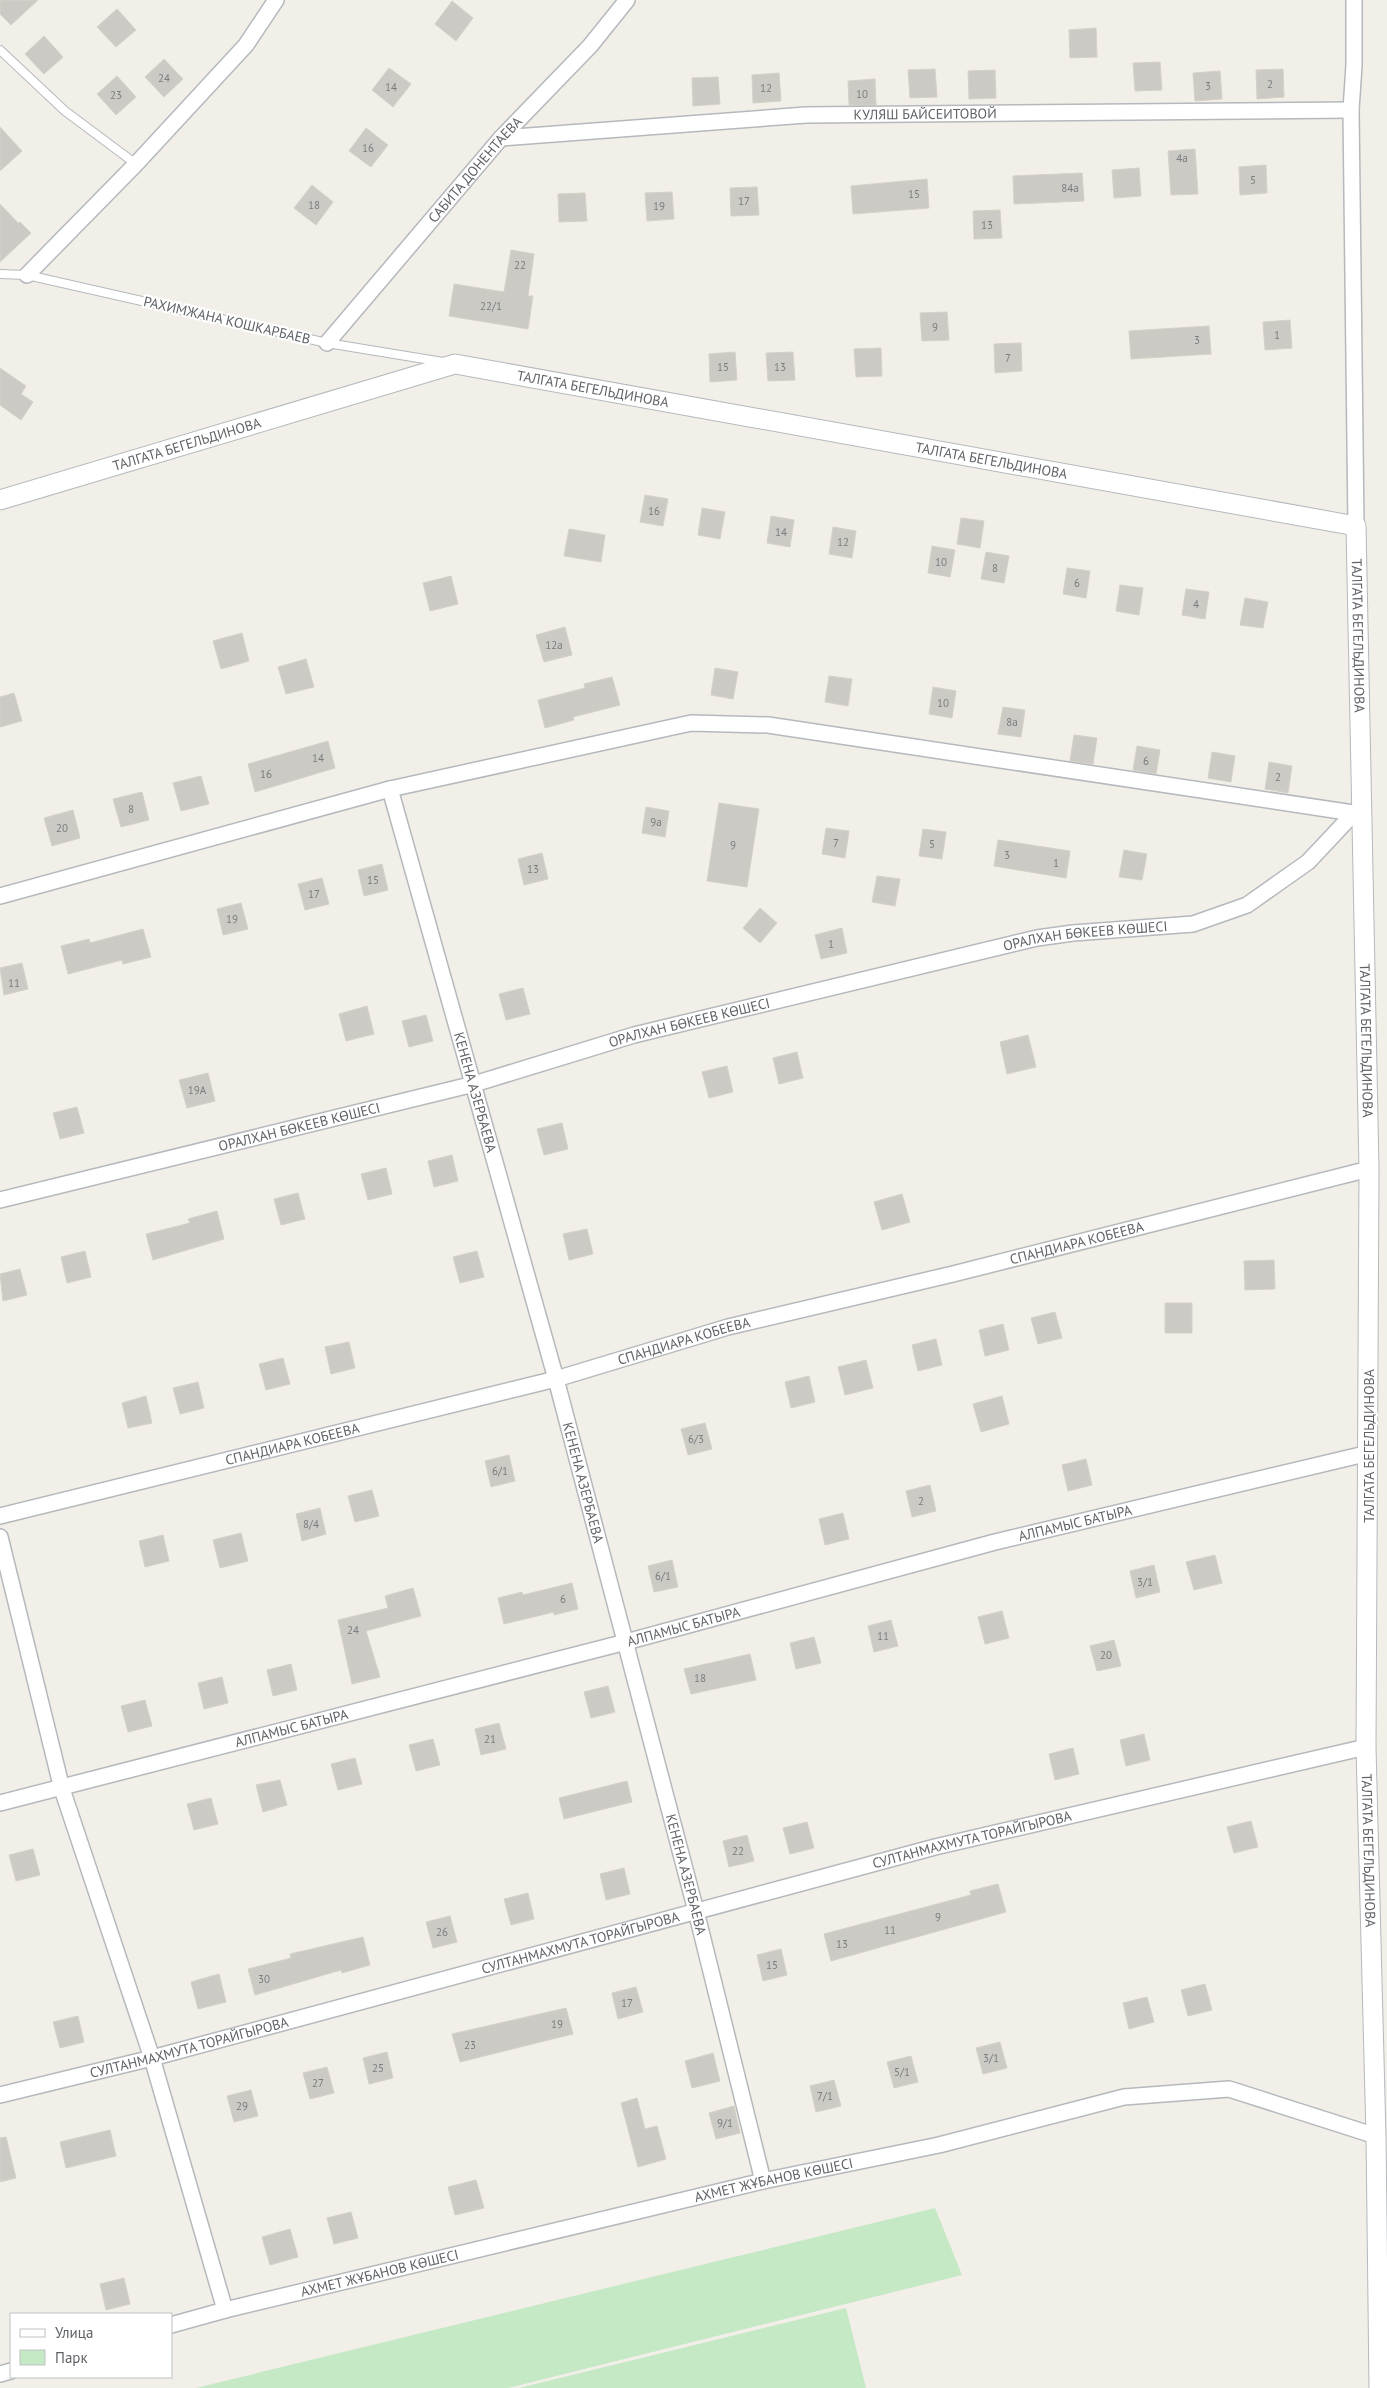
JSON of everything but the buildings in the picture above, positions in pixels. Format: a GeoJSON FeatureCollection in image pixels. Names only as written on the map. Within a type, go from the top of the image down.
{"type":"FeatureCollection","features":[{"type":"Feature","properties":{"kind":"street"},"geometry":{"type":"LineString","coordinates":[[27,275],[136,164],[246,45],[276,0]]}},
{"type":"Feature","properties":{"kind":"street","name":"САБИТА ДОНЕНТАЕВА"},"geometry":{"type":"LineString","coordinates":[[326,343],[501,138],[590,46],[627,0]]}},
{"type":"Feature","properties":{"kind":"street"},"geometry":{"type":"LineString","coordinates":[[1354,0],[1354,66],[1351,110],[1356,526]]}},
{"type":"Feature","properties":{"kind":"street","name":"КУЛЯШ БАЙСЕИТОВОЙ"},"geometry":{"type":"LineString","coordinates":[[501,138],[806,116],[1351,110]]}},
{"type":"Feature","properties":{"kind":"street","name":"ТАЛГАТА БЕГЕЛЬДИНОВА"},"geometry":{"type":"LineString","coordinates":[[0,500],[455,364],[1356,526],[1358,814],[1369,1169],[1366,1747],[1376,2136],[1379,2388]]}},
{"type":"Feature","properties":{"kind":"street"},"geometry":{"type":"LineString","coordinates":[[0,896],[390,788],[691,723],[768,725],[1358,814]]}},
{"type":"Feature","properties":{"kind":"street","name":"КЕНЕНА АЗЕРБАЕВА"},"geometry":{"type":"LineString","coordinates":[[390,788],[556,1379],[696,1911],[763,2181]]}},
{"type":"Feature","properties":{"kind":"street","name":"ОРАЛХАН БӨКЕЕВ КӨШЕСІ"},"geometry":{"type":"LineString","coordinates":[[0,1200],[474,1084],[634,1035],[1037,938],[1073,932],[1193,924],[1247,905],[1308,862],[1358,814]]}},
{"type":"Feature","properties":{"kind":"street","name":"СПАНДИАРА КОБЕЕВА"},"geometry":{"type":"LineString","coordinates":[[0,1516],[556,1379],[728,1326],[962,1271],[1369,1169]]}},
{"type":"Feature","properties":{"kind":"street","name":"АЛПАМЫС БАТЫРА"},"geometry":{"type":"LineString","coordinates":[[0,1803],[626,1642],[995,1542],[1369,1452]]}},
{"type":"Feature","properties":{"kind":"street"},"geometry":{"type":"LineString","coordinates":[[0,1538],[62,1788],[152,2058],[225,2310]]}},
{"type":"Feature","properties":{"kind":"street","name":"СУЛТАНМАХМУТА ТОРАЙГЫРОВА"},"geometry":{"type":"LineString","coordinates":[[0,2095],[152,2058],[934,1847],[1366,1747]]}},
{"type":"Feature","properties":{"kind":"street","name":"АХМЕТ ЖҰБАНОВ КӨШЕСІ"},"geometry":{"type":"LineString","coordinates":[[172,2325],[225,2310],[763,2181],[939,2145],[1124,2097],[1230,2089],[1376,2136]]}},
{"type":"Feature","properties":{"kind":"lane"},"geometry":{"type":"LineString","coordinates":[[0,50],[65,111],[136,164]]}},
{"type":"Feature","properties":{"kind":"lane","name":"РАХИМЖАНА КОШКАРБАЕВ"},"geometry":{"type":"LineString","coordinates":[[0,274],[27,275],[326,343],[455,364]]}},
{"type":"Feature","properties":{"kind":"green space"},"geometry":{"type":"Polygon","coordinates":[[[935,2208],[962,2275],[508,2388],[196,2388],[935,2208]]]}},
{"type":"Feature","properties":{"kind":"green space"},"geometry":{"type":"Polygon","coordinates":[[[846,2308],[866,2388],[519,2388],[846,2308]]]}}]}
